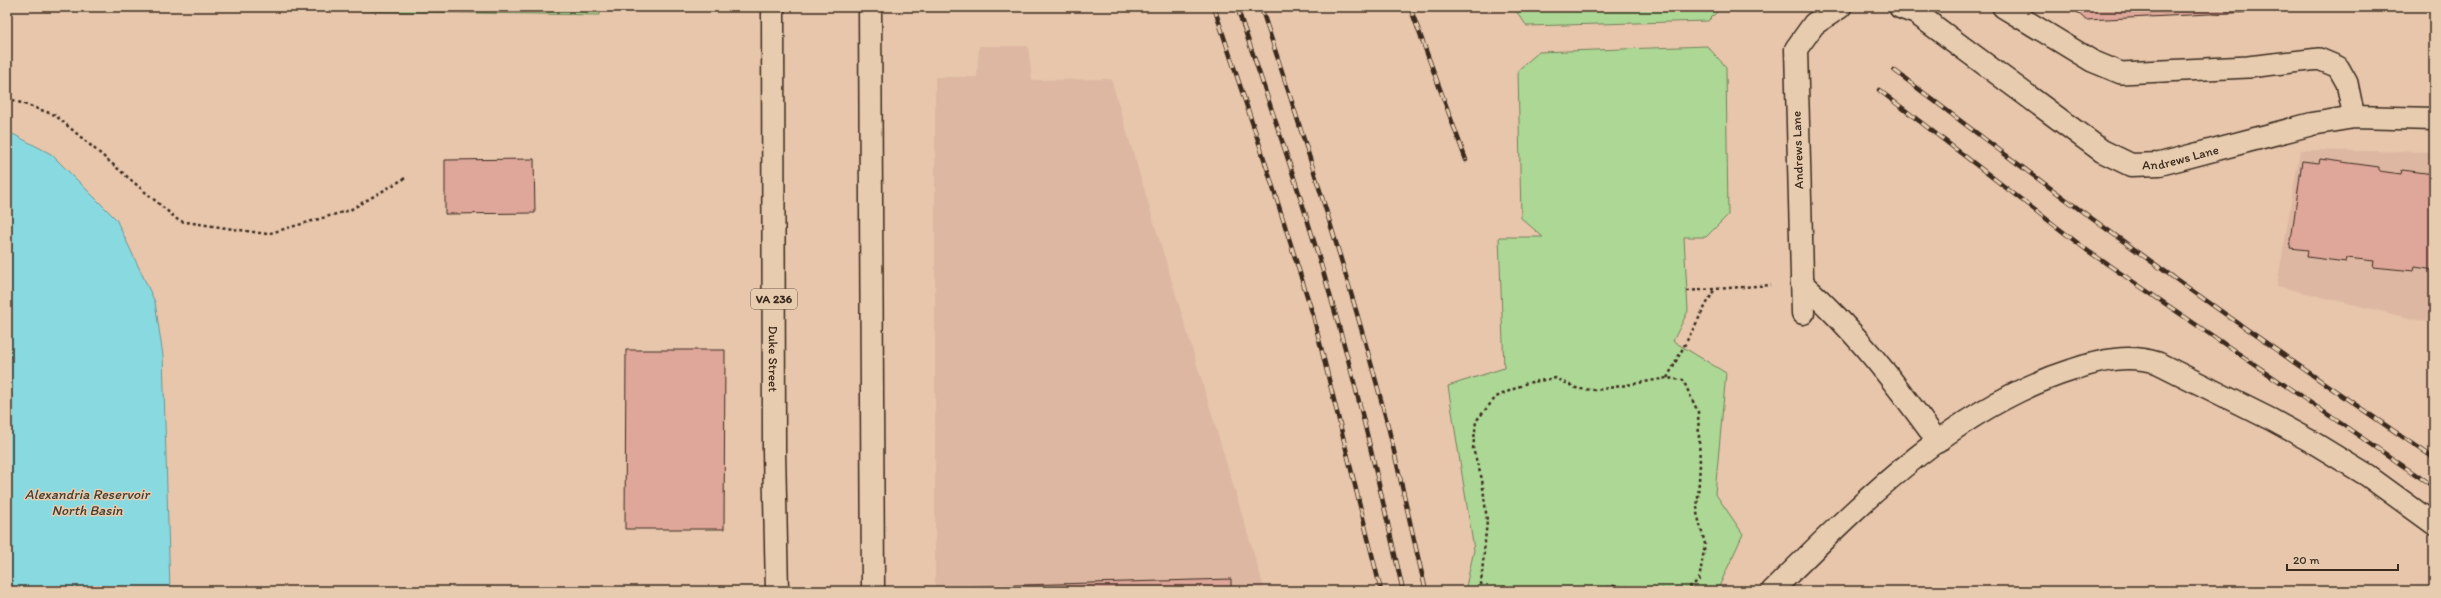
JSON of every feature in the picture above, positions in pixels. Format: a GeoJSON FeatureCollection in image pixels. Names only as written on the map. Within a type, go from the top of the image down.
{"type":"FeatureCollection","features":[{"type":"Feature","properties":{"kind":"main road","name":"Duke Street"},"geometry":{"type":"LineString","coordinates":[[773,7],[774,451],[776,589]]}},
{"type":"Feature","properties":{"kind":"main road"},"geometry":{"type":"LineString","coordinates":[[870,7],[873,591]]}},
{"type":"Feature","properties":{"kind":"main road","name":"Andrews Lane"},"geometry":{"type":"LineString","coordinates":[[1803,313],[1796,49],[1814,24],[1840,7]]}},
{"type":"Feature","properties":{"kind":"main road","name":"Andrews Lane"},"geometry":{"type":"LineString","coordinates":[[1900,7],[1916,13],[2102,151],[2131,164],[2160,164],[2312,124],[2354,117],[2434,119]]}},
{"type":"Feature","properties":{"kind":"lane"},"geometry":{"type":"LineString","coordinates":[[2004,7],[2092,61],[2120,73],[2248,67],[2319,59],[2338,67],[2347,83],[2354,117]]}},
{"type":"Feature","properties":{"kind":"lane"},"geometry":{"type":"LineString","coordinates":[[1802,282],[1833,310],[1859,338],[1898,386],[1938,442]]}},
{"type":"Feature","properties":{"kind":"lane"},"geometry":{"type":"LineString","coordinates":[[1772,591],[1857,507],[1938,442],[2029,385],[2101,362],[2143,359],[2158,363],[2272,420],[2314,443],[2368,476],[2434,524]]}},
{"type":"Feature","properties":{"kind":"path"},"geometry":{"type":"LineString","coordinates":[[7,98],[55,115],[179,221],[267,234],[350,210],[407,177]]}},
{"type":"Feature","properties":{"kind":"path"},"geometry":{"type":"LineString","coordinates":[[1687,291],[1802,282]]}},
{"type":"Feature","properties":{"kind":"path"},"geometry":{"type":"LineString","coordinates":[[1667,378],[1714,290]]}},
{"type":"Feature","properties":{"kind":"path"},"geometry":{"type":"LineString","coordinates":[[1483,591],[1481,583],[1487,521],[1482,479],[1473,449],[1476,421],[1496,397],[1527,383],[1556,378],[1578,388],[1597,390],[1667,378],[1683,380],[1698,412],[1700,464],[1697,513],[1705,544],[1699,580],[1684,590],[1613,586],[1595,591]]}},
{"type":"Feature","properties":{"kind":"shaded area"},"geometry":{"type":"Polygon","coordinates":[[[979,46],[1028,46],[1032,80],[1111,79],[1265,591],[935,591],[935,77],[977,77],[979,46]]]}},
{"type":"Feature","properties":{"kind":"shaded area"},"geometry":{"type":"Polygon","coordinates":[[[2300,150],[2434,152],[2434,324],[2277,286],[2300,150]]]}},
{"type":"Feature","properties":{"kind":"green space"},"geometry":{"type":"Polygon","coordinates":[[[190,7],[600,7],[600,15],[229,9],[190,7]]]}},
{"type":"Feature","properties":{"kind":"green space"},"geometry":{"type":"Polygon","coordinates":[[[1513,7],[1722,7],[1708,21],[1527,26],[1513,7]]]}},
{"type":"Feature","properties":{"kind":"green space"},"geometry":{"type":"Polygon","coordinates":[[[1707,46],[1726,67],[1728,215],[1706,237],[1684,237],[1688,311],[1673,341],[1726,373],[1715,493],[1743,534],[1717,591],[1465,591],[1474,550],[1448,386],[1504,368],[1499,237],[1543,237],[1521,218],[1518,70],[1539,52],[1707,46]]]}},
{"type":"Feature","properties":{"kind":"water","name":"Alexandria Reservoir North Basin"},"geometry":{"type":"Polygon","coordinates":[[[7,131],[51,154],[116,219],[155,302],[163,356],[170,591],[7,591],[7,131]]]}},
{"type":"Feature","properties":{"kind":"building"},"geometry":{"type":"Polygon","coordinates":[[[2071,7],[2355,7],[2086,20],[2071,7]]]}},
{"type":"Feature","properties":{"kind":"building"},"geometry":{"type":"Polygon","coordinates":[[[534,159],[535,213],[445,214],[445,160],[534,159]]]}},
{"type":"Feature","properties":{"kind":"building"},"geometry":{"type":"Polygon","coordinates":[[[2320,159],[2379,167],[2379,171],[2401,174],[2402,170],[2434,174],[2434,270],[2415,267],[2414,271],[2373,267],[2374,261],[2347,258],[2346,262],[2307,257],[2308,250],[2290,248],[2302,161],[2319,163],[2320,159]]]}},
{"type":"Feature","properties":{"kind":"building"},"geometry":{"type":"Polygon","coordinates":[[[626,350],[725,350],[724,529],[625,529],[626,350]]]}},
{"type":"Feature","properties":{"kind":"building"},"geometry":{"type":"Polygon","coordinates":[[[1231,579],[1231,591],[951,591],[951,587],[1231,579]]]}},
{"type":"Feature","properties":{"kind":"railway"},"geometry":{"type":"LineString","coordinates":[[1214,7],[1260,146],[1313,315],[1381,591]]}},
{"type":"Feature","properties":{"kind":"railway"},"geometry":{"type":"LineString","coordinates":[[1237,7],[1300,195],[1344,344],[1379,485],[1403,591]]}},
{"type":"Feature","properties":{"kind":"railway"},"geometry":{"type":"LineString","coordinates":[[1261,7],[1312,165],[1375,377],[1389,430],[1426,591]]}},
{"type":"Feature","properties":{"kind":"railway"},"geometry":{"type":"LineString","coordinates":[[1410,7],[1466,160]]}},
{"type":"Feature","properties":{"kind":"railway"},"geometry":{"type":"LineString","coordinates":[[1894,70],[2094,220],[2229,317],[2434,458]]}},
{"type":"Feature","properties":{"kind":"railway"},"geometry":{"type":"LineString","coordinates":[[1879,90],[2088,251],[2434,487]]}}]}
